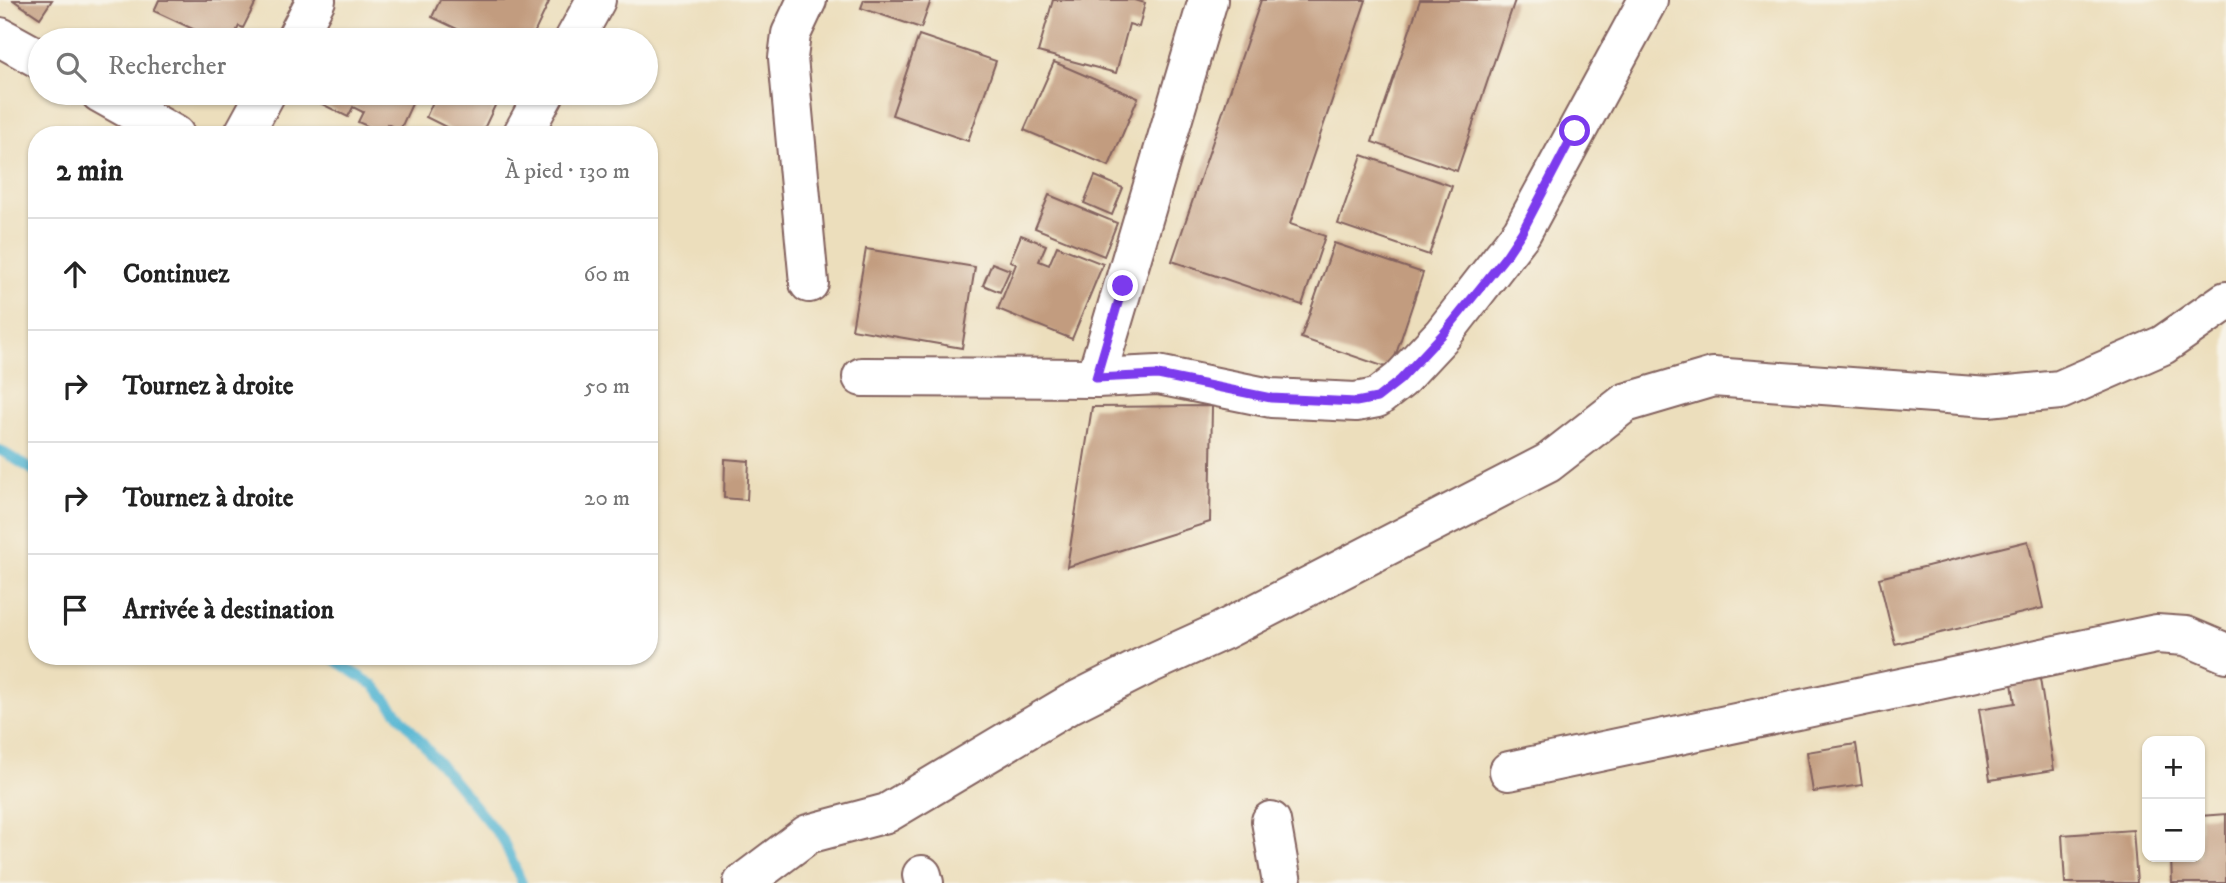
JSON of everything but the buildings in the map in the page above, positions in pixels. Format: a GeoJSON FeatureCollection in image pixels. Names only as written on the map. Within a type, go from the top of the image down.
{"type":"FeatureCollection","features":[{"type":"Feature","properties":{"kind":"street"},"geometry":{"type":"LineString","coordinates":[[301,28],[316,0]]}},
{"type":"Feature","properties":{"kind":"street"},"geometry":{"type":"LineString","coordinates":[[581,28],[596,0]]}},
{"type":"Feature","properties":{"kind":"street"},"geometry":{"type":"LineString","coordinates":[[807,0],[790,34],[788,58],[809,283]]}},
{"type":"Feature","properties":{"kind":"street"},"geometry":{"type":"LineString","coordinates":[[1096,378],[1208,0]]}},
{"type":"Feature","properties":{"kind":"street"},"geometry":{"type":"LineString","coordinates":[[862,377],[1096,378],[1158,375],[1271,398],[1356,402],[1377,398],[1400,380],[1443,334],[1511,248],[1648,0]]}},
{"type":"Feature","properties":{"kind":"street"},"geometry":{"type":"LineString","coordinates":[[0,37],[28,52]]}},
{"type":"Feature","properties":{"kind":"street"},"geometry":{"type":"LineString","coordinates":[[122,105],[160,126]]}},
{"type":"Feature","properties":{"kind":"street"},"geometry":{"type":"LineString","coordinates":[[248,126],[259,105]]}},
{"type":"Feature","properties":{"kind":"street"},"geometry":{"type":"LineString","coordinates":[[527,126],[538,105]]}},
{"type":"Feature","properties":{"kind":"street"},"geometry":{"type":"LineString","coordinates":[[743,883],[808,834],[887,813],[1070,704],[1222,631],[1548,463],[1625,402],[1713,377],[1988,397],[2060,390],[2163,345],[2226,301]]}},
{"type":"Feature","properties":{"kind":"street"},"geometry":{"type":"LineString","coordinates":[[1509,771],[2155,634],[2186,636],[2226,653]]}},
{"type":"Feature","properties":{"kind":"street"},"geometry":{"type":"LineString","coordinates":[[1271,821],[1282,883]]}},
{"type":"Feature","properties":{"kind":"waterway"},"geometry":{"type":"LineString","coordinates":[[0,450],[28,467]]}},
{"type":"Feature","properties":{"kind":"waterway"},"geometry":{"type":"LineString","coordinates":[[342,665],[375,686],[503,840],[522,883]]}},
{"type":"Feature","properties":{"kind":"route"},"geometry":{"type":"LineString","coordinates":[[1123,286],[1096,378],[1158,375],[1271,398],[1356,402],[1377,398],[1400,380],[1443,334],[1506,256],[1522,232],[1575,131]]}}]}
